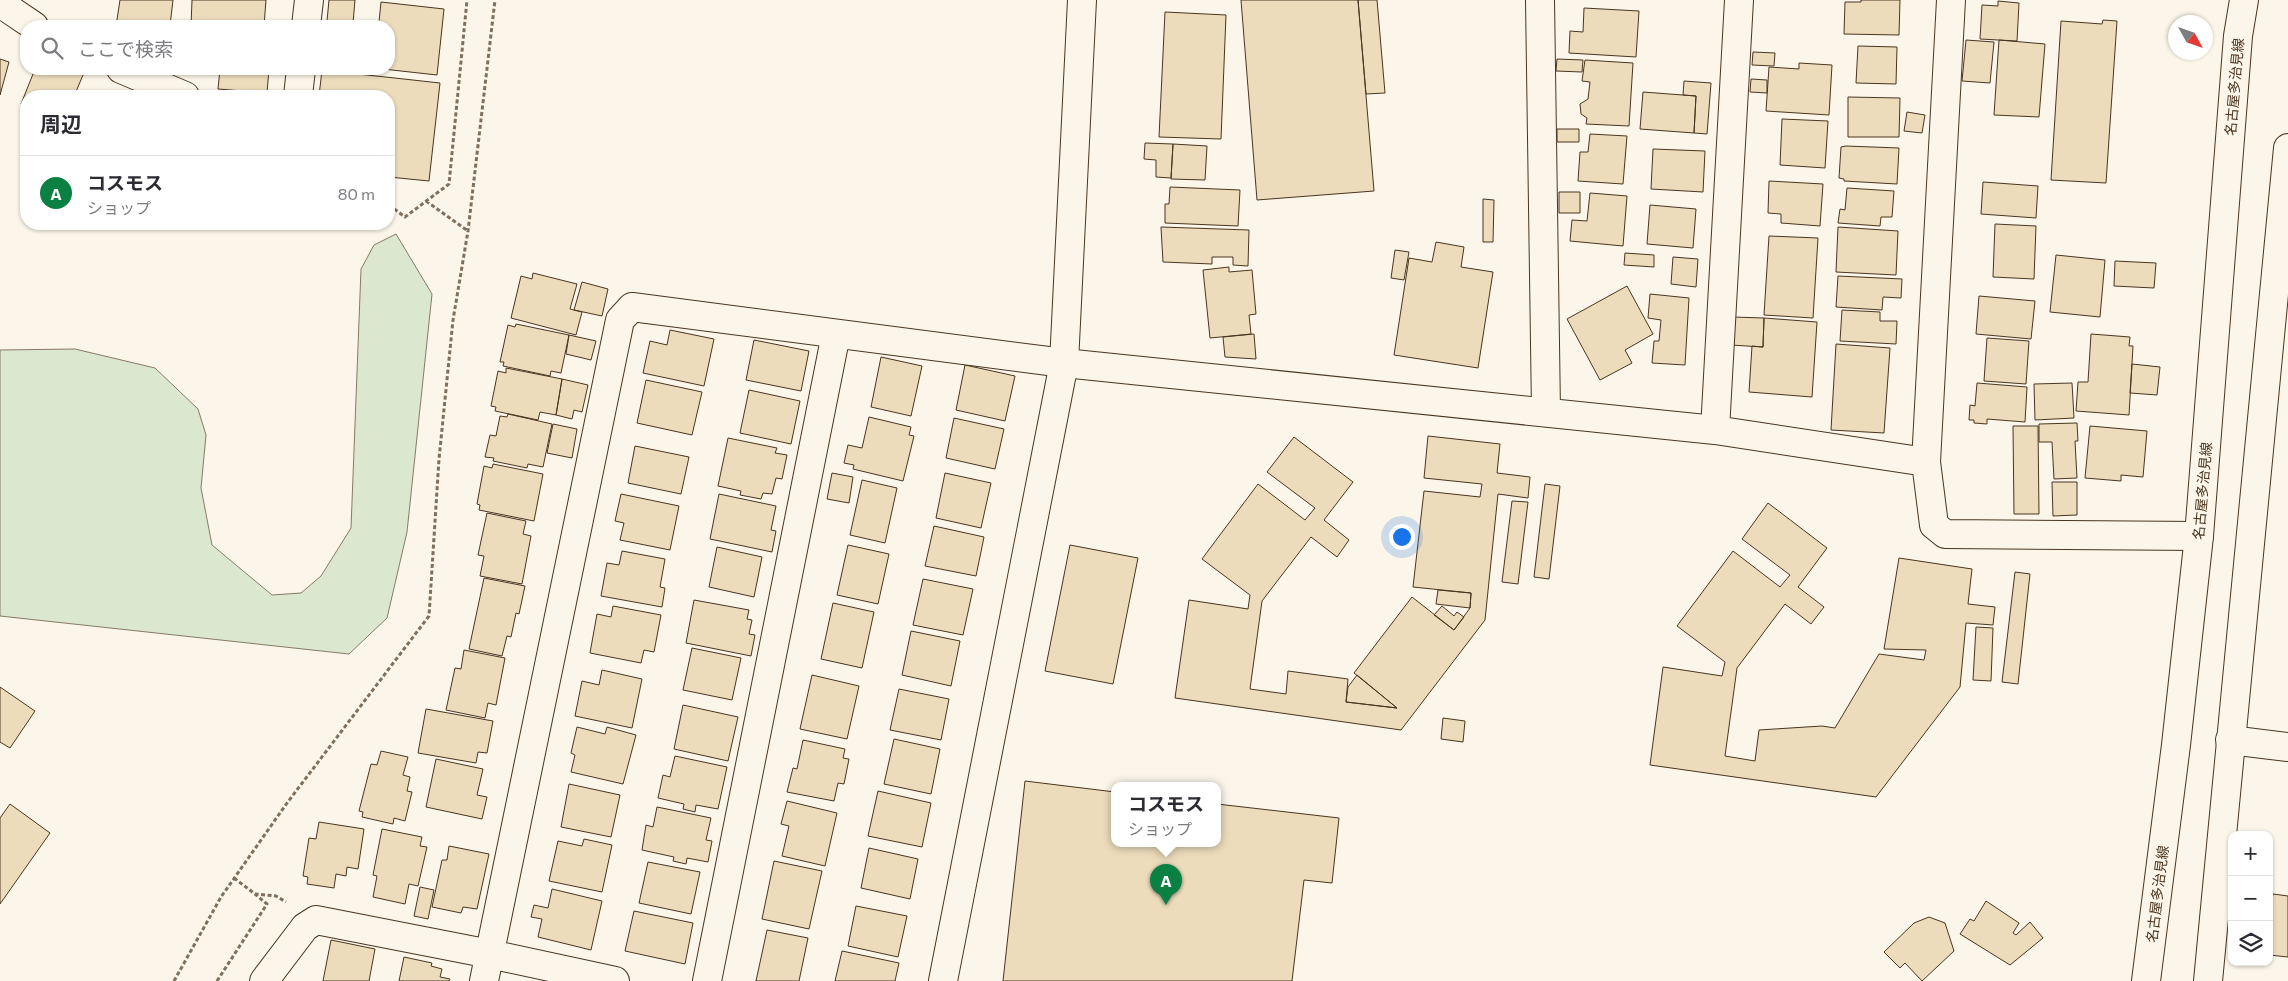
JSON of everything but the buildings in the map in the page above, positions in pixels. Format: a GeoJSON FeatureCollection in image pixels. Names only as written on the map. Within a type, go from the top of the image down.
{"type":"FeatureCollection","features":[{"type":"Feature","properties":{"kind":"street"},"geometry":{"type":"LineString","coordinates":[[307,20],[309,0]]}},
{"type":"Feature","properties":{"kind":"street"},"geometry":{"type":"LineString","coordinates":[[942,981],[1064,363],[1082,0]]}},
{"type":"Feature","properties":{"kind":"street"},"geometry":{"type":"LineString","coordinates":[[1540,0],[1546,412]]}},
{"type":"Feature","properties":{"kind":"street"},"geometry":{"type":"LineString","coordinates":[[1715,430],[1738,0]]}},
{"type":"Feature","properties":{"kind":"street"},"geometry":{"type":"LineString","coordinates":[[1951,0],[1926,462],[1934,525],[1944,534],[2198,536]]}},
{"type":"Feature","properties":{"kind":"street","name":"名古屋多治見線"},"geometry":{"type":"LineString","coordinates":[[2146,981],[2176,746],[2198,536],[2238,36],[2244,0]]}},
{"type":"Feature","properties":{"kind":"street"},"geometry":{"type":"LineString","coordinates":[[0,3],[25,20]]}},
{"type":"Feature","properties":{"kind":"street"},"geometry":{"type":"LineString","coordinates":[[135,75],[170,90]]}},
{"type":"Feature","properties":{"kind":"street"},"geometry":{"type":"LineString","coordinates":[[299,90],[300,75]]}},
{"type":"Feature","properties":{"kind":"street"},"geometry":{"type":"LineString","coordinates":[[2208,981],[2288,148]]}},
{"type":"Feature","properties":{"kind":"street"},"geometry":{"type":"LineString","coordinates":[[484,981],[620,320],[632,307],[1064,363],[1715,430],[1926,462]]}},
{"type":"Feature","properties":{"kind":"street"},"geometry":{"type":"LineString","coordinates":[[707,981],[836,334]]}},
{"type":"Feature","properties":{"kind":"street"},"geometry":{"type":"LineString","coordinates":[[2230,740],[2288,747]]}},
{"type":"Feature","properties":{"kind":"street"},"geometry":{"type":"LineString","coordinates":[[264,981],[305,928],[316,920],[615,981]]}},
{"type":"Feature","properties":{"kind":"path"},"geometry":{"type":"LineString","coordinates":[[395,210],[405,218],[449,184],[467,0]]}},
{"type":"Feature","properties":{"kind":"path"},"geometry":{"type":"LineString","coordinates":[[174,981],[221,897],[234,878],[287,803],[429,616],[453,320],[468,231],[495,0]]}},
{"type":"Feature","properties":{"kind":"path"},"geometry":{"type":"LineString","coordinates":[[426,201],[468,231]]}},
{"type":"Feature","properties":{"kind":"path"},"geometry":{"type":"LineString","coordinates":[[217,981],[267,904],[234,878]]}},
{"type":"Feature","properties":{"kind":"path"},"geometry":{"type":"LineString","coordinates":[[255,894],[276,896]]}},
{"type":"Feature","properties":{"kind":"green space"},"geometry":{"type":"Polygon","coordinates":[[[396,234],[432,294],[407,532],[387,618],[349,654],[0,616],[0,350],[75,349],[155,368],[198,409],[206,435],[201,488],[212,545],[272,595],[301,593],[321,576],[351,528],[361,269],[374,245],[396,234]]]}},
{"type":"Feature","properties":{"kind":"place","name":"コスモス"},"geometry":{"type":"Point","coordinates":[1166,905]}}]}
